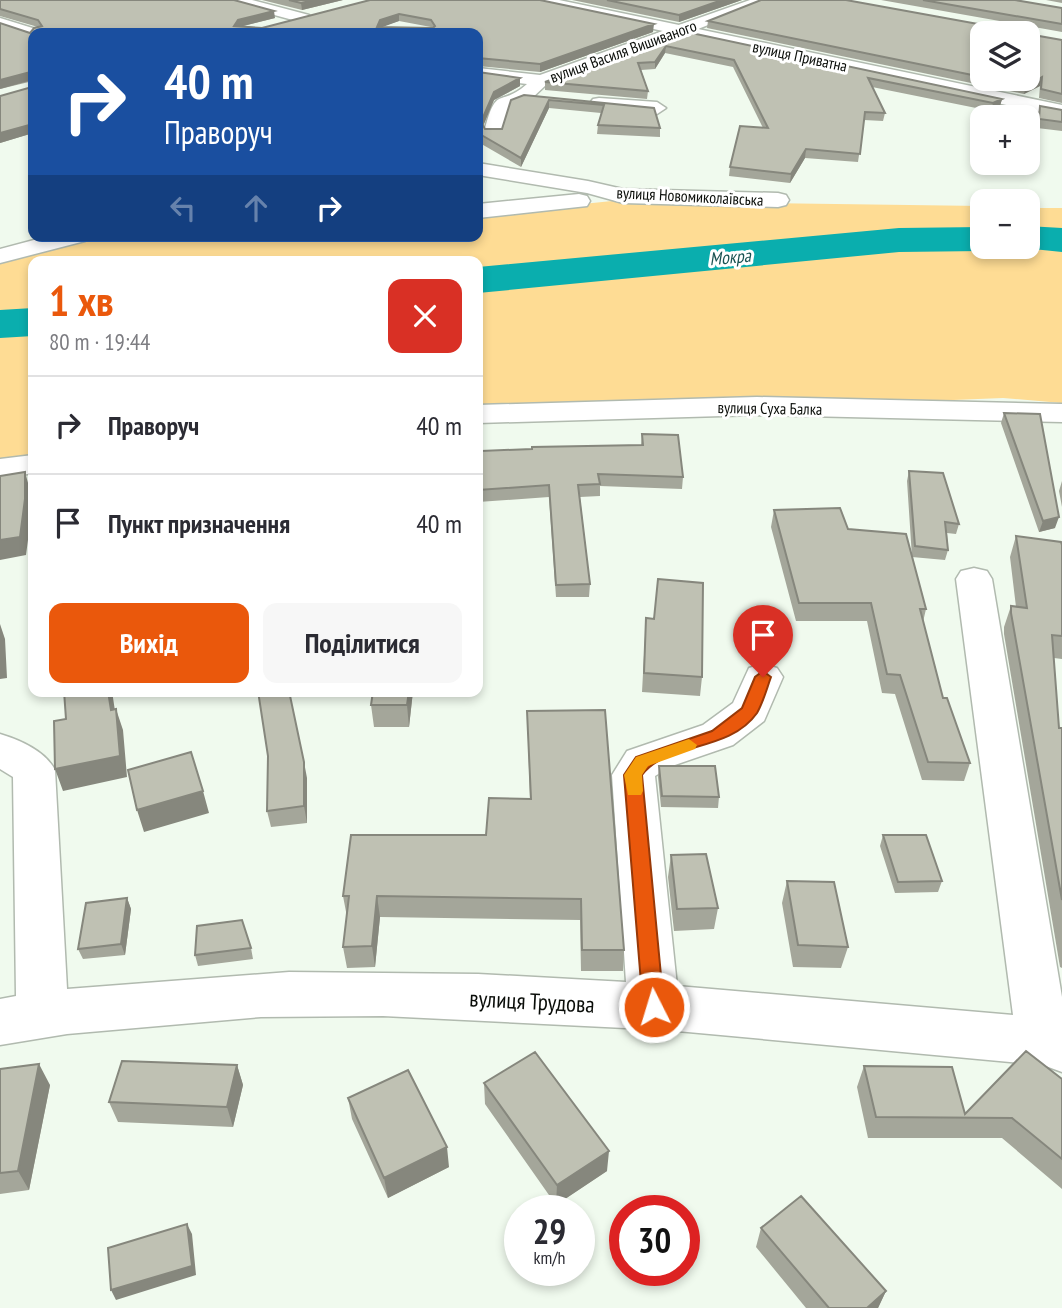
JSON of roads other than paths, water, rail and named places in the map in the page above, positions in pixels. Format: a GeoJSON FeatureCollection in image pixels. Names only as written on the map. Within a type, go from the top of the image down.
{"type":"FeatureCollection","features":[{"type":"Feature","properties":{"kind":"street"},"geometry":{"type":"LineString","coordinates":[[235,0],[311,16],[269,27]]}},
{"type":"Feature","properties":{"kind":"street","name":"вулиця Приватна"},"geometry":{"type":"LineString","coordinates":[[538,0],[1062,111]]}},
{"type":"Feature","properties":{"kind":"street","name":"вулиця Василя Вишиваного"},"geometry":{"type":"LineString","coordinates":[[483,74],[541,80],[764,0]]}},
{"type":"Feature","properties":{"kind":"street"},"geometry":{"type":"LineString","coordinates":[[0,23],[28,31]]}},
{"type":"Feature","properties":{"kind":"street"},"geometry":{"type":"LineString","coordinates":[[524,96],[541,80]]}},
{"type":"Feature","properties":{"kind":"street"},"geometry":{"type":"LineString","coordinates":[[494,131],[500,106],[504,101],[524,96],[551,98]]}},
{"type":"Feature","properties":{"kind":"street"},"geometry":{"type":"LineString","coordinates":[[577,101],[657,108]]}},
{"type":"Feature","properties":{"kind":"street","name":"вулиця Новомиколаївська"},"geometry":{"type":"LineString","coordinates":[[483,170],[588,187],[623,196],[747,197],[778,200]]}},
{"type":"Feature","properties":{"kind":"street"},"geometry":{"type":"LineString","coordinates":[[483,210],[623,196]]}},
{"type":"Feature","properties":{"kind":"street"},"geometry":{"type":"LineString","coordinates":[[0,256],[54,242]]}},
{"type":"Feature","properties":{"kind":"street","name":"вулиця Суха Балка"},"geometry":{"type":"LineString","coordinates":[[483,414],[757,406],[1062,413]]}},
{"type":"Feature","properties":{"kind":"street"},"geometry":{"type":"LineString","coordinates":[[0,469],[28,465]]}},
{"type":"Feature","properties":{"kind":"street"},"geometry":{"type":"LineString","coordinates":[[974,579],[1052,1045]]}},
{"type":"Feature","properties":{"kind":"street"},"geometry":{"type":"LineString","coordinates":[[654,1007],[633,775],[642,762],[657,755],[718,736],[750,711],[763,677]]}},
{"type":"Feature","properties":{"kind":"street"},"geometry":{"type":"LineString","coordinates":[[0,749],[34,770],[21,1018]]}},
{"type":"Feature","properties":{"kind":"street","name":"вулиця Трудова"},"geometry":{"type":"LineString","coordinates":[[21,1018],[287,994],[458,998],[654,1007],[1052,1045]]}},
{"type":"Feature","properties":{"kind":"waterway","name":"Мокра"},"geometry":{"type":"LineString","coordinates":[[483,280],[899,240],[970,239]]}},
{"type":"Feature","properties":{"kind":"waterway","name":"Мокра"},"geometry":{"type":"LineString","coordinates":[[1040,239],[1062,240]]}},
{"type":"Feature","properties":{"kind":"waterway","name":"Мокра"},"geometry":{"type":"LineString","coordinates":[[0,324],[28,322]]}}]}
